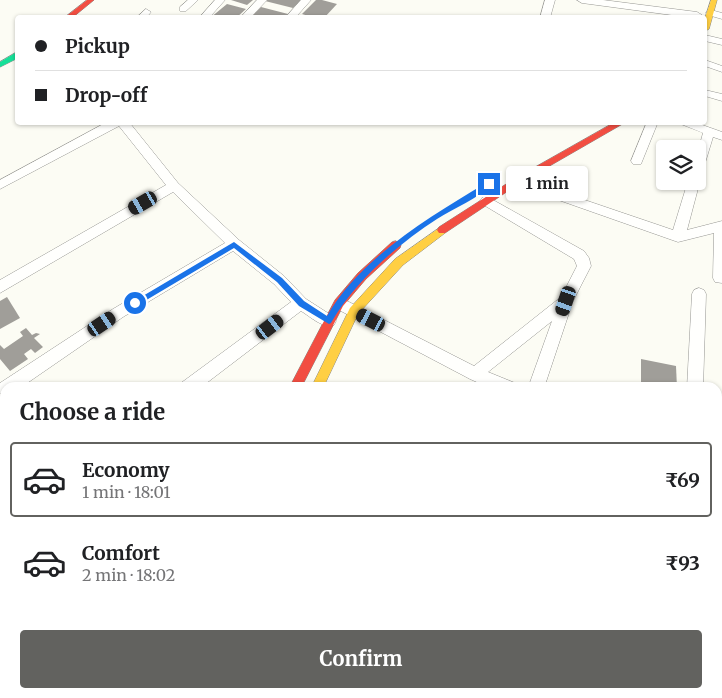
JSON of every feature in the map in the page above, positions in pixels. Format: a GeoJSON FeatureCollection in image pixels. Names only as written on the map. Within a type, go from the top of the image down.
{"type":"FeatureCollection","features":[{"type":"Feature","properties":{"kind":"street"},"geometry":{"type":"LineString","coordinates":[[71,15],[91,0]]}},
{"type":"Feature","properties":{"kind":"street"},"geometry":{"type":"LineString","coordinates":[[183,9],[193,0]]}},
{"type":"Feature","properties":{"kind":"street"},"geometry":{"type":"LineString","coordinates":[[206,15],[220,0]]}},
{"type":"Feature","properties":{"kind":"street"},"geometry":{"type":"LineString","coordinates":[[247,15],[262,0]]}},
{"type":"Feature","properties":{"kind":"street"},"geometry":{"type":"LineString","coordinates":[[292,15],[306,0]]}},
{"type":"Feature","properties":{"kind":"street"},"geometry":{"type":"LineString","coordinates":[[546,15],[550,0]]}},
{"type":"Feature","properties":{"kind":"street"},"geometry":{"type":"LineString","coordinates":[[582,0],[689,15]]}},
{"type":"Feature","properties":{"kind":"street"},"geometry":{"type":"LineString","coordinates":[[696,15],[702,0]]}},
{"type":"Feature","properties":{"kind":"street"},"geometry":{"type":"LineString","coordinates":[[707,26],[716,15],[714,0]]}},
{"type":"Feature","properties":{"kind":"street"},"geometry":{"type":"LineString","coordinates":[[707,38],[722,42]]}},
{"type":"Feature","properties":{"kind":"street"},"geometry":{"type":"LineString","coordinates":[[0,65],[15,57]]}},
{"type":"Feature","properties":{"kind":"street"},"geometry":{"type":"LineString","coordinates":[[707,64],[722,69]]}},
{"type":"Feature","properties":{"kind":"street"},"geometry":{"type":"LineString","coordinates":[[707,94],[722,98]]}},
{"type":"Feature","properties":{"kind":"street"},"geometry":{"type":"LineString","coordinates":[[0,185],[111,125]]}},
{"type":"Feature","properties":{"kind":"street"},"geometry":{"type":"LineString","coordinates":[[124,125],[174,186],[234,244],[279,280],[301,304],[329,321]]}},
{"type":"Feature","properties":{"kind":"street"},"geometry":{"type":"LineString","coordinates":[[320,382],[354,312],[399,262],[456,219],[486,201],[513,177],[592,125]]}},
{"type":"Feature","properties":{"kind":"street"},"geometry":{"type":"LineString","coordinates":[[513,177],[616,125]]}},
{"type":"Feature","properties":{"kind":"street"},"geometry":{"type":"LineString","coordinates":[[637,161],[652,125]]}},
{"type":"Feature","properties":{"kind":"street"},"geometry":{"type":"LineString","coordinates":[[689,125],[722,136]]}},
{"type":"Feature","properties":{"kind":"street"},"geometry":{"type":"LineString","coordinates":[[706,142],[709,132]]}},
{"type":"Feature","properties":{"kind":"street"},"geometry":{"type":"LineString","coordinates":[[513,177],[678,236],[721,226],[720,278]]}},
{"type":"Feature","properties":{"kind":"street"},"geometry":{"type":"LineString","coordinates":[[0,287],[174,186]]}},
{"type":"Feature","properties":{"kind":"street"},"geometry":{"type":"LineString","coordinates":[[678,236],[691,190]]}},
{"type":"Feature","properties":{"kind":"street"},"geometry":{"type":"LineString","coordinates":[[486,201],[582,258],[584,266],[566,301],[538,382]]}},
{"type":"Feature","properties":{"kind":"street"},"geometry":{"type":"LineString","coordinates":[[298,382],[339,303],[362,276],[407,236]]}},
{"type":"Feature","properties":{"kind":"street"},"geometry":{"type":"LineString","coordinates":[[14,382],[118,313],[234,244]]}},
{"type":"Feature","properties":{"kind":"street"},"geometry":{"type":"LineString","coordinates":[[695,382],[699,294]]}},
{"type":"Feature","properties":{"kind":"street"},"geometry":{"type":"LineString","coordinates":[[476,374],[566,301]]}},
{"type":"Feature","properties":{"kind":"street"},"geometry":{"type":"LineString","coordinates":[[339,303],[495,382]]}},
{"type":"Feature","properties":{"kind":"street"},"geometry":{"type":"LineString","coordinates":[[196,382],[301,304]]}},
{"type":"Feature","properties":{"kind":"building"},"geometry":{"type":"Polygon","coordinates":[[[231,0],[253,0],[247,5],[231,0]]]}},
{"type":"Feature","properties":{"kind":"building"},"geometry":{"type":"Polygon","coordinates":[[[301,0],[293,8],[265,1],[301,0]]]}},
{"type":"Feature","properties":{"kind":"building"},"geometry":{"type":"Polygon","coordinates":[[[316,0],[337,4],[327,15],[302,14],[316,0]]]}},
{"type":"Feature","properties":{"kind":"building"},"geometry":{"type":"Polygon","coordinates":[[[227,4],[246,9],[239,15],[214,15],[227,4]]]}},
{"type":"Feature","properties":{"kind":"building"},"geometry":{"type":"Polygon","coordinates":[[[261,7],[288,14],[287,15],[253,15],[261,7]]]}},
{"type":"Feature","properties":{"kind":"building"},"geometry":{"type":"Polygon","coordinates":[[[7,297],[20,318],[0,329],[0,301],[7,297]]]}},
{"type":"Feature","properties":{"kind":"building"},"geometry":{"type":"Polygon","coordinates":[[[26,328],[32,335],[40,334],[34,338],[43,347],[35,353],[31,349],[24,354],[28,359],[10,371],[0,359],[0,345],[4,349],[23,336],[20,332],[26,328]]]}},
{"type":"Feature","properties":{"kind":"building"},"geometry":{"type":"Polygon","coordinates":[[[641,359],[676,366],[677,382],[641,382],[641,359]]]}},
{"type":"Feature","properties":{"kind":"traffic: fast"},"geometry":{"type":"LineString","coordinates":[[0,65],[15,57]]}},
{"type":"Feature","properties":{"kind":"traffic: slow"},"geometry":{"type":"LineString","coordinates":[[707,23],[714,0]]}},
{"type":"Feature","properties":{"kind":"traffic: slow"},"geometry":{"type":"LineString","coordinates":[[320,382],[354,311],[399,262],[442,230]]}},
{"type":"Feature","properties":{"kind":"traffic: jam"},"geometry":{"type":"LineString","coordinates":[[71,15],[91,0]]}},
{"type":"Feature","properties":{"kind":"traffic: jam"},"geometry":{"type":"LineString","coordinates":[[442,230],[517,181],[617,125]]}},
{"type":"Feature","properties":{"kind":"traffic: jam"},"geometry":{"type":"LineString","coordinates":[[298,382],[339,303],[362,276],[396,245]]}},
{"type":"Feature","properties":{"kind":"route"},"geometry":{"type":"LineString","coordinates":[[135,303],[234,244],[279,280],[301,304],[329,321],[330,316],[339,303],[362,276],[407,236],[489,184]]}}]}
